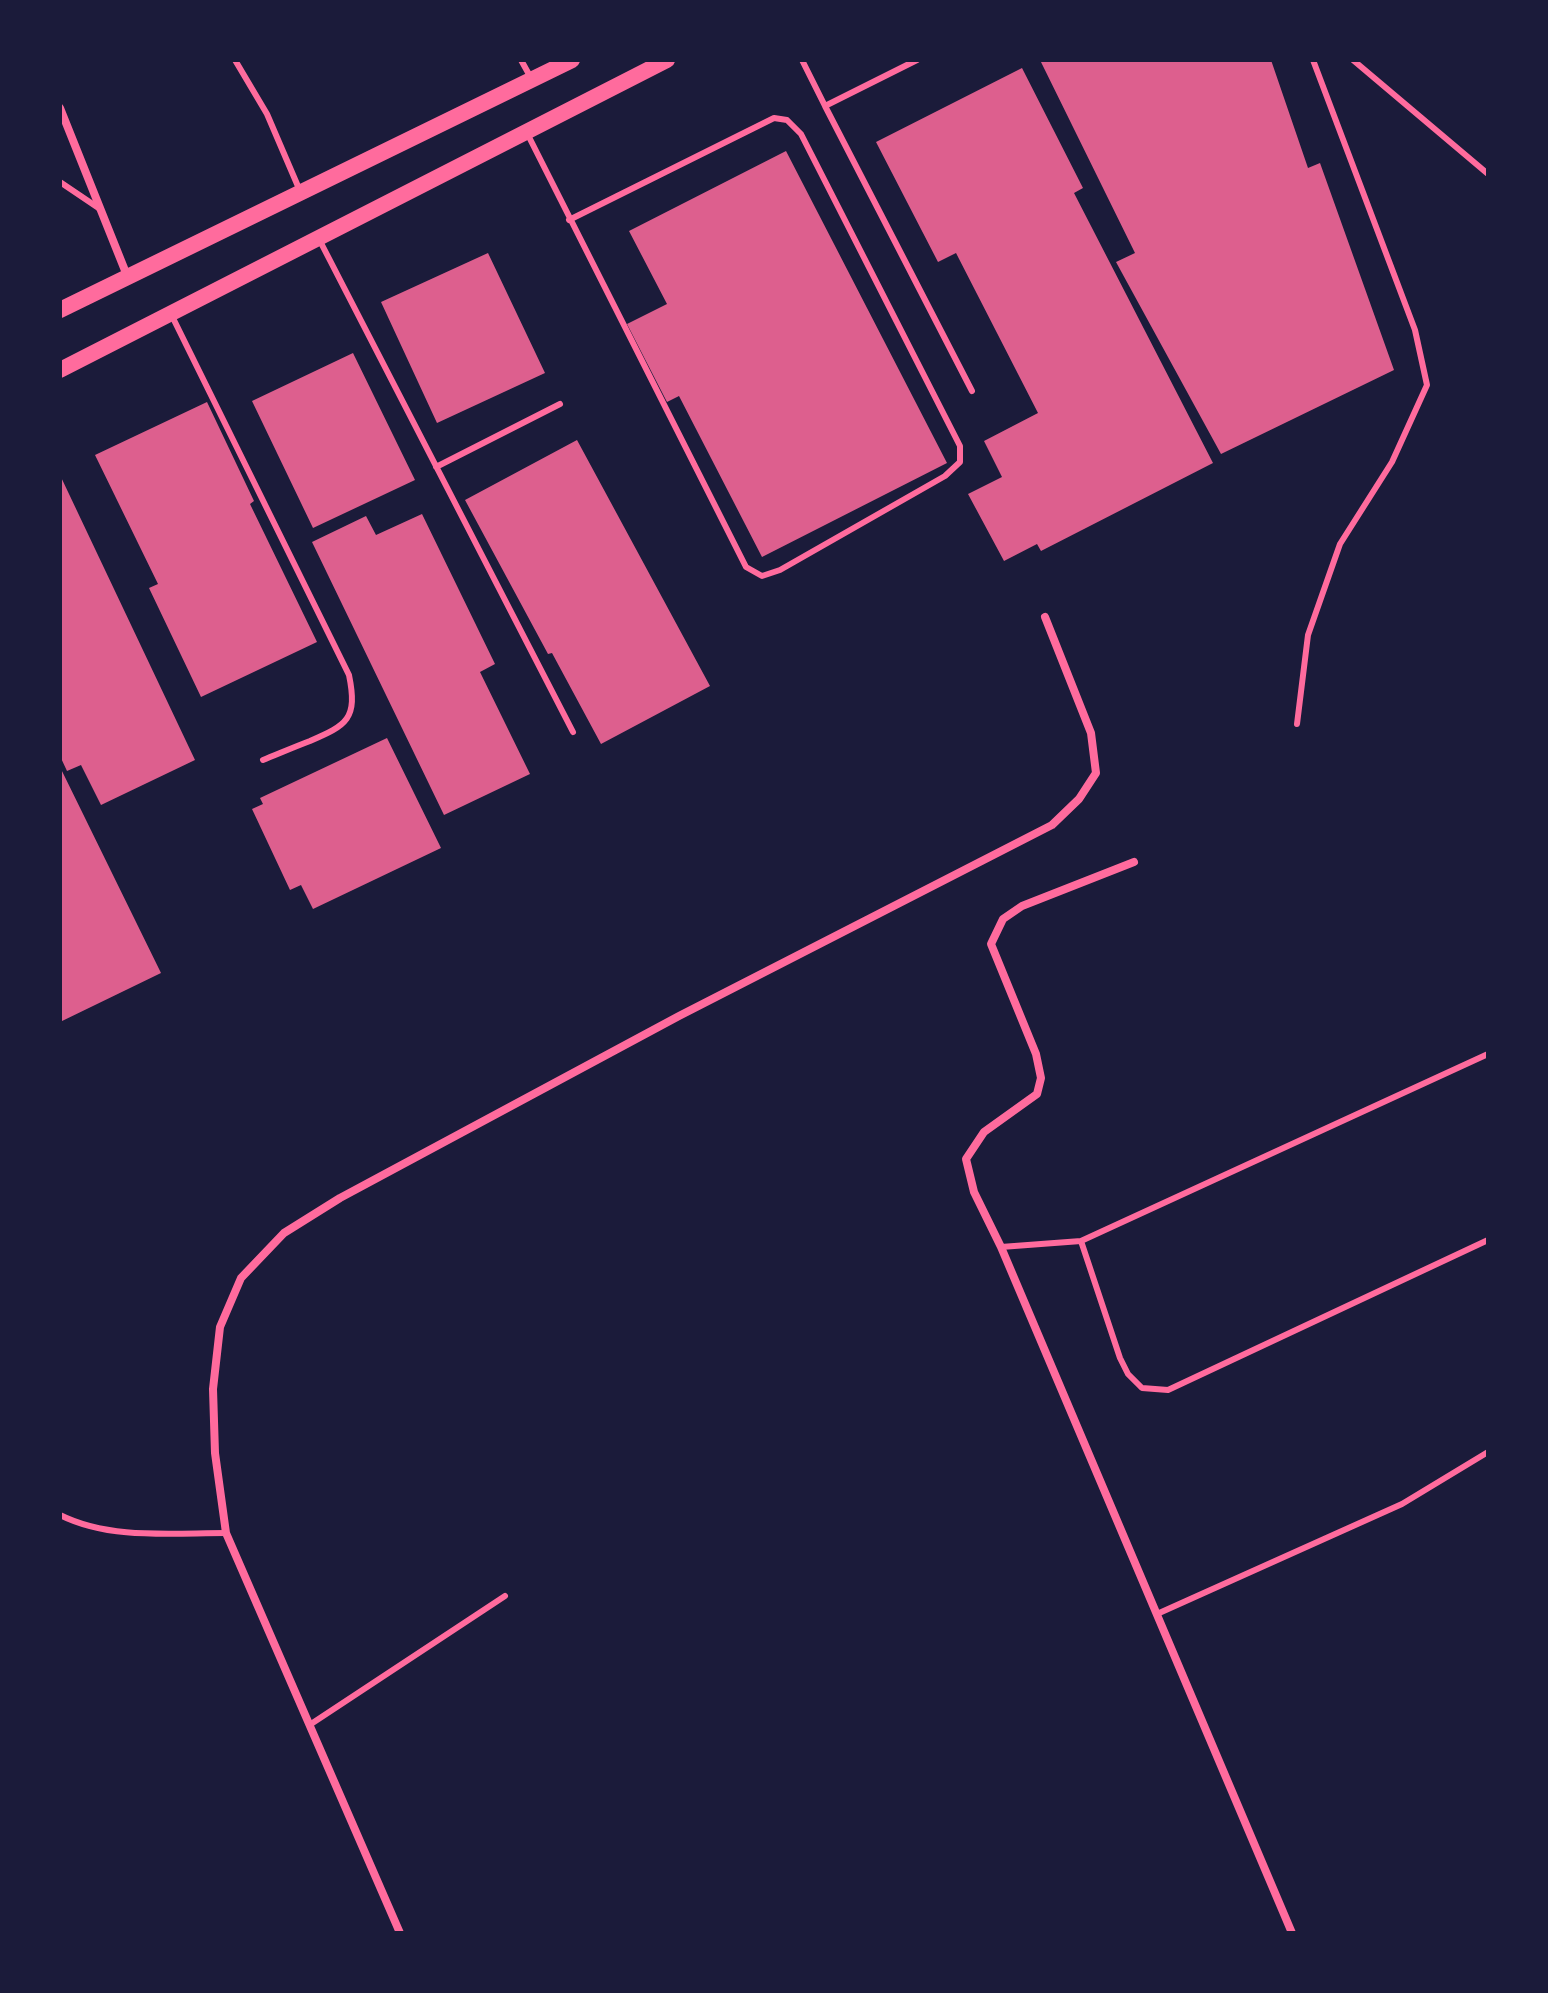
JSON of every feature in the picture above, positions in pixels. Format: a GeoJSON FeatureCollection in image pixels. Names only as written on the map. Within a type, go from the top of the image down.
{"type":"FeatureCollection","features":[{"type":"Feature","properties":{"kind":"main road"},"geometry":{"type":"LineString","coordinates":[[60,310],[572,60]]}},
{"type":"Feature","properties":{"kind":"main road"},"geometry":{"type":"LineString","coordinates":[[60,370],[667,60]]}},
{"type":"Feature","properties":{"kind":"street"},"geometry":{"type":"LineString","coordinates":[[60,108],[128,278]]}},
{"type":"Feature","properties":{"kind":"street"},"geometry":{"type":"LineString","coordinates":[[400,1933],[226,1533],[215,1453],[213,1389],[220,1327],[241,1278],[284,1233],[340,1198],[679,1016],[1052,825],[1079,799],[1096,773],[1091,733],[1045,617]]}},
{"type":"Feature","properties":{"kind":"street"},"geometry":{"type":"LineString","coordinates":[[1134,862],[1022,906],[1003,919],[991,944],[1036,1054],[1041,1078],[1037,1094],[984,1132],[966,1159],[974,1192],[1001,1247],[1292,1933]]}},
{"type":"Feature","properties":{"kind":"lane"},"geometry":{"type":"LineString","coordinates":[[235,60],[267,114],[300,191]]}},
{"type":"Feature","properties":{"kind":"lane"},"geometry":{"type":"LineString","coordinates":[[521,60],[533,81]]}},
{"type":"Feature","properties":{"kind":"lane"},"geometry":{"type":"LineString","coordinates":[[802,60],[972,391]]}},
{"type":"Feature","properties":{"kind":"lane"},"geometry":{"type":"LineString","coordinates":[[825,106],[917,60]]}},
{"type":"Feature","properties":{"kind":"lane"},"geometry":{"type":"LineString","coordinates":[[1297,724],[1308,635],[1340,544],[1392,462],[1427,385],[1415,330],[1313,60]]}},
{"type":"Feature","properties":{"kind":"lane"},"geometry":{"type":"LineString","coordinates":[[1353,60],[1488,174]]}},
{"type":"Feature","properties":{"kind":"lane"},"geometry":{"type":"LineString","coordinates":[[527,133],[569,220],[746,567],[762,576],[780,570],[945,476],[960,462],[960,446],[801,134],[787,120],[774,118],[569,220]]}},
{"type":"Feature","properties":{"kind":"lane"},"geometry":{"type":"LineString","coordinates":[[60,182],[101,210]]}},
{"type":"Feature","properties":{"kind":"lane"},"geometry":{"type":"LineString","coordinates":[[319,239],[573,732]]}},
{"type":"Feature","properties":{"kind":"lane"},"geometry":{"type":"LineString","coordinates":[[171,312],[351,683],[352,704],[348,717],[339,729],[263,760]]}},
{"type":"Feature","properties":{"kind":"lane"},"geometry":{"type":"LineString","coordinates":[[436,467],[560,404]]}},
{"type":"Feature","properties":{"kind":"lane"},"geometry":{"type":"LineString","coordinates":[[1001,1247],[1081,1241],[1488,1054]]}},
{"type":"Feature","properties":{"kind":"lane"},"geometry":{"type":"LineString","coordinates":[[1081,1241],[1128,1374],[1142,1388],[1168,1390],[1488,1240]]}},
{"type":"Feature","properties":{"kind":"lane"},"geometry":{"type":"LineString","coordinates":[[1157,1614],[1402,1504],[1488,1452]]}},
{"type":"Feature","properties":{"kind":"lane"},"geometry":{"type":"LineString","coordinates":[[60,1515],[101,1529],[226,1533]]}},
{"type":"Feature","properties":{"kind":"lane"},"geometry":{"type":"LineString","coordinates":[[311,1724],[505,1596]]}},
{"type":"Feature","properties":{"kind":"building"},"geometry":{"type":"Polygon","coordinates":[[[1040,60],[1271,60],[1308,168],[1320,163],[1394,370],[1221,454],[1116,262],[1135,253],[1040,60]]]}},
{"type":"Feature","properties":{"kind":"building"},"geometry":{"type":"Polygon","coordinates":[[[1022,68],[1083,188],[1074,193],[1213,463],[1041,551],[1037,544],[1004,561],[968,494],[1002,477],[984,441],[1038,413],[956,253],[938,262],[876,142],[1022,68]]]}},
{"type":"Feature","properties":{"kind":"building"},"geometry":{"type":"Polygon","coordinates":[[[786,151],[947,463],[762,557],[679,396],[667,402],[627,324],[667,304],[629,231],[786,151]]]}},
{"type":"Feature","properties":{"kind":"building"},"geometry":{"type":"Polygon","coordinates":[[[488,253],[545,373],[437,423],[381,302],[488,253]]]}},
{"type":"Feature","properties":{"kind":"building"},"geometry":{"type":"Polygon","coordinates":[[[353,353],[415,480],[313,528],[252,401],[353,353]]]}},
{"type":"Feature","properties":{"kind":"building"},"geometry":{"type":"Polygon","coordinates":[[[207,402],[254,501],[250,504],[317,642],[201,697],[149,588],[158,584],[95,455],[207,402]]]}},
{"type":"Feature","properties":{"kind":"building"},"geometry":{"type":"Polygon","coordinates":[[[577,440],[710,686],[601,744],[552,653],[548,654],[465,500],[577,440]]]}},
{"type":"Feature","properties":{"kind":"building"},"geometry":{"type":"Polygon","coordinates":[[[60,475],[195,760],[101,805],[81,765],[67,771],[60,756],[60,475]]]}},
{"type":"Feature","properties":{"kind":"building"},"geometry":{"type":"Polygon","coordinates":[[[422,514],[495,664],[480,672],[530,774],[444,815],[312,542],[366,516],[376,535],[422,514]]]}},
{"type":"Feature","properties":{"kind":"building"},"geometry":{"type":"Polygon","coordinates":[[[387,738],[441,848],[313,909],[301,885],[290,890],[252,809],[263,804],[260,798],[387,738]]]}},
{"type":"Feature","properties":{"kind":"building"},"geometry":{"type":"Polygon","coordinates":[[[60,767],[161,973],[60,1022],[60,767]]]}}]}
